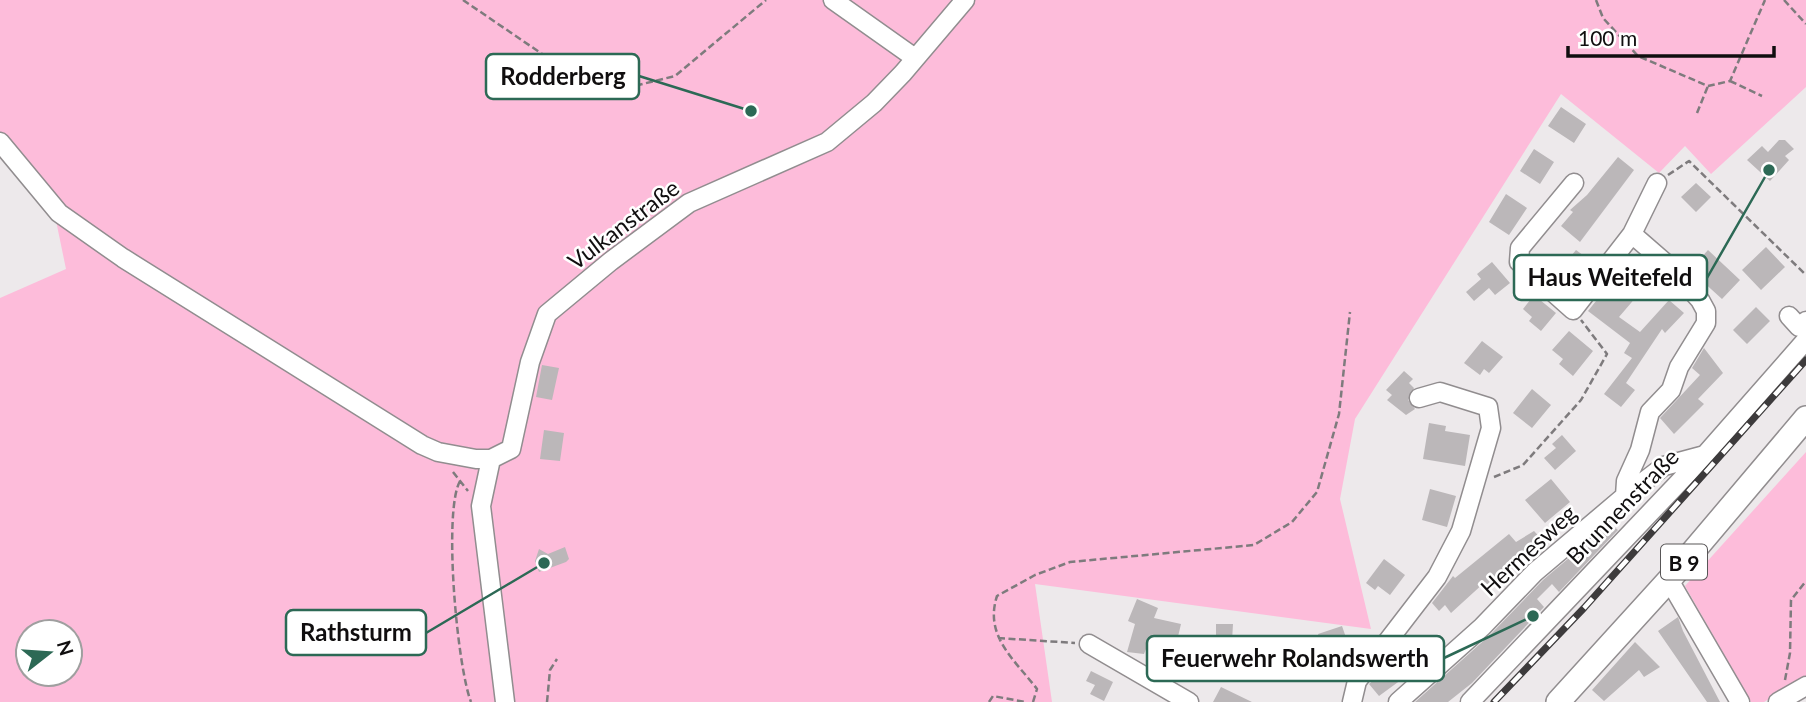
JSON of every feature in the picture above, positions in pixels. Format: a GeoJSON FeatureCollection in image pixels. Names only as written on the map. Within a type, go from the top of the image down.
{"type":"FeatureCollection","features":[{"type":"Feature","properties":{"kind":"main road","name":"B 9"},"geometry":{"type":"LineString","coordinates":[[1558,702],[1669,580],[1806,418]]}},
{"type":"Feature","properties":{"kind":"street"},"geometry":{"type":"LineString","coordinates":[[833,0],[915,58]]}},
{"type":"Feature","properties":{"kind":"street","name":"Vulkanstraße"},"geometry":{"type":"LineString","coordinates":[[491,459],[511,449],[530,362],[547,314],[611,261],[689,203],[827,142],[874,103],[965,0]]}},
{"type":"Feature","properties":{"kind":"street"},"geometry":{"type":"LineString","coordinates":[[0,142],[59,212],[113,251],[422,445],[438,452],[491,459],[481,506],[505,702]]}},
{"type":"Feature","properties":{"kind":"street"},"geometry":{"type":"LineString","coordinates":[[1574,183],[1520,248],[1519,262],[1573,310],[1632,234],[1657,183]]}},
{"type":"Feature","properties":{"kind":"street"},"geometry":{"type":"LineString","coordinates":[[1625,496],[1626,481],[1640,450],[1650,412],[1671,390],[1679,367],[1706,323],[1706,311],[1700,300],[1670,267],[1632,234]]}},
{"type":"Feature","properties":{"kind":"street","name":"Brunnenstraße"},"geometry":{"type":"LineString","coordinates":[[1470,702],[1704,455],[1806,340]]}},
{"type":"Feature","properties":{"kind":"street"},"geometry":{"type":"LineString","coordinates":[[1352,702],[1357,681],[1437,577],[1461,531],[1491,428],[1488,407],[1440,392],[1419,398]]}},
{"type":"Feature","properties":{"kind":"street","name":"Hermesweg"},"geometry":{"type":"LineString","coordinates":[[1398,702],[1482,627],[1543,564],[1625,496],[1664,466],[1704,455]]}},
{"type":"Feature","properties":{"kind":"street"},"geometry":{"type":"LineString","coordinates":[[1669,580],[1740,702]]}},
{"type":"Feature","properties":{"kind":"street"},"geometry":{"type":"LineString","coordinates":[[1089,644],[1189,702]]}},
{"type":"Feature","properties":{"kind":"street"},"geometry":{"type":"LineString","coordinates":[[1783,699],[1806,686]]}},
{"type":"Feature","properties":{"kind":"path"},"geometry":{"type":"LineString","coordinates":[[463,0],[570,73],[614,91],[675,76],[766,0]]}},
{"type":"Feature","properties":{"kind":"path"},"geometry":{"type":"LineString","coordinates":[[1596,0],[1602,19],[1638,55],[1708,86],[1730,81],[1762,96]]}},
{"type":"Feature","properties":{"kind":"path"},"geometry":{"type":"LineString","coordinates":[[1730,81],[1765,0]]}},
{"type":"Feature","properties":{"kind":"path"},"geometry":{"type":"LineString","coordinates":[[1784,0],[1806,24]]}},
{"type":"Feature","properties":{"kind":"path"},"geometry":{"type":"LineString","coordinates":[[1697,113],[1708,86]]}},
{"type":"Feature","properties":{"kind":"path"},"geometry":{"type":"LineString","coordinates":[[1657,183],[1689,161],[1806,275]]}},
{"type":"Feature","properties":{"kind":"path"},"geometry":{"type":"LineString","coordinates":[[1474,486],[1523,465],[1581,400],[1607,354],[1573,310]]}},
{"type":"Feature","properties":{"kind":"path"},"geometry":{"type":"LineString","coordinates":[[1033,702],[1037,689],[998,638],[991,615],[997,596],[1035,575],[1070,562],[1254,545],[1292,522],[1317,492],[1339,414],[1350,312]]}},
{"type":"Feature","properties":{"kind":"path"},"geometry":{"type":"LineString","coordinates":[[460,481],[450,537],[455,551],[453,565],[459,648],[471,702]]}},
{"type":"Feature","properties":{"kind":"path"},"geometry":{"type":"LineString","coordinates":[[1783,699],[1784,673],[1790,653],[1791,600],[1806,581]]}},
{"type":"Feature","properties":{"kind":"path"},"geometry":{"type":"LineString","coordinates":[[998,638],[1089,644]]}},
{"type":"Feature","properties":{"kind":"path"},"geometry":{"type":"LineString","coordinates":[[547,702],[550,670],[557,659]]}},
{"type":"Feature","properties":{"kind":"path"},"geometry":{"type":"LineString","coordinates":[[989,702],[993,696],[1025,702]]}},
{"type":"Feature","properties":{"kind":"shaded area"},"geometry":{"type":"Polygon","coordinates":[[[0,0],[1806,0],[1806,87],[1711,174],[1685,146],[1659,173],[1561,94],[1355,419],[1340,499],[1371,629],[1035,584],[1052,702],[0,702],[0,298],[66,269],[54,211],[0,136],[0,0]]]}},
{"type":"Feature","properties":{"kind":"shaded area"},"geometry":{"type":"Polygon","coordinates":[[[1806,452],[1806,676],[1764,702],[1751,702],[1685,586],[1806,452]]]}},
{"type":"Feature","properties":{"kind":"building"},"geometry":{"type":"Polygon","coordinates":[[[1561,107],[1586,124],[1574,143],[1548,126],[1561,107]]]}},
{"type":"Feature","properties":{"kind":"building"},"geometry":{"type":"Polygon","coordinates":[[[1779,140],[1785,140],[1794,149],[1785,156],[1789,160],[1770,181],[1747,160],[1762,146],[1768,152],[1779,140]]]}},
{"type":"Feature","properties":{"kind":"building"},"geometry":{"type":"Polygon","coordinates":[[[1534,149],[1554,162],[1540,184],[1520,171],[1534,149]]]}},
{"type":"Feature","properties":{"kind":"building"},"geometry":{"type":"Polygon","coordinates":[[[1618,157],[1634,170],[1580,242],[1561,226],[1573,212],[1570,210],[1587,195],[1618,157]]]}},
{"type":"Feature","properties":{"kind":"building"},"geometry":{"type":"Polygon","coordinates":[[[1696,183],[1711,197],[1696,212],[1681,197],[1696,183]]]}},
{"type":"Feature","properties":{"kind":"building"},"geometry":{"type":"Polygon","coordinates":[[[1506,194],[1527,208],[1509,235],[1489,222],[1506,194]]]}},
{"type":"Feature","properties":{"kind":"building"},"geometry":{"type":"Polygon","coordinates":[[[1766,247],[1785,267],[1761,290],[1742,270],[1766,247]]]}},
{"type":"Feature","properties":{"kind":"building"},"geometry":{"type":"Polygon","coordinates":[[[1576,250],[1591,261],[1576,279],[1562,267],[1576,250]]]}},
{"type":"Feature","properties":{"kind":"building"},"geometry":{"type":"Polygon","coordinates":[[[1708,250],[1740,280],[1722,299],[1690,270],[1708,250]]]}},
{"type":"Feature","properties":{"kind":"building"},"geometry":{"type":"Polygon","coordinates":[[[1634,257],[1655,275],[1619,317],[1640,332],[1669,300],[1684,313],[1665,333],[1662,329],[1626,383],[1635,390],[1621,407],[1604,394],[1632,358],[1624,353],[1630,343],[1588,311],[1600,296],[1605,300],[1618,284],[1614,280],[1634,257]]]}},
{"type":"Feature","properties":{"kind":"building"},"geometry":{"type":"Polygon","coordinates":[[[1492,262],[1510,283],[1495,295],[1489,288],[1474,301],[1466,292],[1481,279],[1477,274],[1492,262]]]}},
{"type":"Feature","properties":{"kind":"building"},"geometry":{"type":"Polygon","coordinates":[[[1534,295],[1556,313],[1541,331],[1529,321],[1532,317],[1523,309],[1534,295]]]}},
{"type":"Feature","properties":{"kind":"building"},"geometry":{"type":"Polygon","coordinates":[[[1756,307],[1770,321],[1747,344],[1733,330],[1756,307]]]}},
{"type":"Feature","properties":{"kind":"building"},"geometry":{"type":"Polygon","coordinates":[[[1569,331],[1593,351],[1573,376],[1559,364],[1563,359],[1552,350],[1569,331]]]}},
{"type":"Feature","properties":{"kind":"building"},"geometry":{"type":"Polygon","coordinates":[[[1482,341],[1503,357],[1489,373],[1484,369],[1480,375],[1464,363],[1482,341]]]}},
{"type":"Feature","properties":{"kind":"building"},"geometry":{"type":"Polygon","coordinates":[[[1704,348],[1723,373],[1698,399],[1704,404],[1674,434],[1660,418],[1700,375],[1692,368],[1704,348]]]}},
{"type":"Feature","properties":{"kind":"building"},"geometry":{"type":"Polygon","coordinates":[[[542,365],[559,368],[552,400],[536,397],[542,365]]]}},
{"type":"Feature","properties":{"kind":"building"},"geometry":{"type":"Polygon","coordinates":[[[1404,371],[1413,379],[1409,383],[1414,388],[1408,400],[1415,409],[1406,415],[1387,400],[1392,395],[1386,390],[1404,371]]]}},
{"type":"Feature","properties":{"kind":"building"},"geometry":{"type":"Polygon","coordinates":[[[1532,389],[1551,405],[1532,428],[1513,413],[1532,389]]]}},
{"type":"Feature","properties":{"kind":"building"},"geometry":{"type":"Polygon","coordinates":[[[1429,423],[1446,426],[1445,431],[1470,435],[1465,466],[1423,459],[1429,423]]]}},
{"type":"Feature","properties":{"kind":"building"},"geometry":{"type":"Polygon","coordinates":[[[544,430],[564,433],[560,461],[540,459],[544,430]]]}},
{"type":"Feature","properties":{"kind":"building"},"geometry":{"type":"Polygon","coordinates":[[[1562,435],[1576,451],[1555,470],[1544,458],[1556,448],[1552,444],[1562,435]]]}},
{"type":"Feature","properties":{"kind":"building"},"geometry":{"type":"Polygon","coordinates":[[[1551,479],[1570,502],[1545,523],[1525,500],[1551,479]]]}},
{"type":"Feature","properties":{"kind":"building"},"geometry":{"type":"Polygon","coordinates":[[[1430,489],[1456,496],[1447,527],[1422,520],[1430,489]]]}},
{"type":"Feature","properties":{"kind":"building"},"geometry":{"type":"Polygon","coordinates":[[[1611,524],[1618,530],[1559,592],[1552,584],[1537,599],[1544,607],[1472,683],[1448,702],[1415,702],[1490,635],[1543,580],[1576,552],[1580,556],[1611,524]]]}},
{"type":"Feature","properties":{"kind":"building"},"geometry":{"type":"Polygon","coordinates":[[[1534,531],[1548,546],[1536,556],[1532,552],[1519,564],[1516,561],[1488,585],[1485,582],[1451,613],[1445,605],[1439,611],[1432,603],[1453,576],[1455,578],[1509,534],[1516,542],[1534,531]]]}},
{"type":"Feature","properties":{"kind":"building"},"geometry":{"type":"Polygon","coordinates":[[[565,547],[569,559],[566,562],[539,572],[535,561],[539,549],[548,554],[565,547]]]}},
{"type":"Feature","properties":{"kind":"building"},"geometry":{"type":"Polygon","coordinates":[[[1384,559],[1405,575],[1390,595],[1378,586],[1375,590],[1366,583],[1384,559]]]}},
{"type":"Feature","properties":{"kind":"building"},"geometry":{"type":"Polygon","coordinates":[[[1137,599],[1158,608],[1154,618],[1181,624],[1176,645],[1150,639],[1144,654],[1127,652],[1135,624],[1128,621],[1137,599]]]}},
{"type":"Feature","properties":{"kind":"building"},"geometry":{"type":"Polygon","coordinates":[[[1678,617],[1720,702],[1707,702],[1658,631],[1678,617]]]}},
{"type":"Feature","properties":{"kind":"building"},"geometry":{"type":"Polygon","coordinates":[[[1216,624],[1233,624],[1232,641],[1216,640],[1216,624]]]}},
{"type":"Feature","properties":{"kind":"building"},"geometry":{"type":"Polygon","coordinates":[[[1342,626],[1351,652],[1327,660],[1318,634],[1342,626]]]}},
{"type":"Feature","properties":{"kind":"building"},"geometry":{"type":"Polygon","coordinates":[[[1635,642],[1660,667],[1644,677],[1639,670],[1604,701],[1592,690],[1635,642]]]}},
{"type":"Feature","properties":{"kind":"building"},"geometry":{"type":"Polygon","coordinates":[[[1392,659],[1405,677],[1379,696],[1369,684],[1386,670],[1383,666],[1392,659]]]}},
{"type":"Feature","properties":{"kind":"building"},"geometry":{"type":"Polygon","coordinates":[[[1091,671],[1113,682],[1104,701],[1090,694],[1095,685],[1086,681],[1091,671]]]}},
{"type":"Feature","properties":{"kind":"building"},"geometry":{"type":"Polygon","coordinates":[[[1221,687],[1252,702],[1213,702],[1221,687]]]}},
{"type":"Feature","properties":{"kind":"railway"},"geometry":{"type":"LineString","coordinates":[[1494,702],[1584,608],[1806,360]]}},
{"type":"Feature","properties":{"kind":"place","name":"Rodderberg"},"geometry":{"type":"Point","coordinates":[751,111]}},
{"type":"Feature","properties":{"kind":"place","name":"Haus Weitefeld"},"geometry":{"type":"Point","coordinates":[1769,170]}},
{"type":"Feature","properties":{"kind":"place","name":"Rathsturm"},"geometry":{"type":"Point","coordinates":[544,563]}},
{"type":"Feature","properties":{"kind":"place","name":"Feuerwehr Rolandswerth"},"geometry":{"type":"Point","coordinates":[1533,616]}}]}
